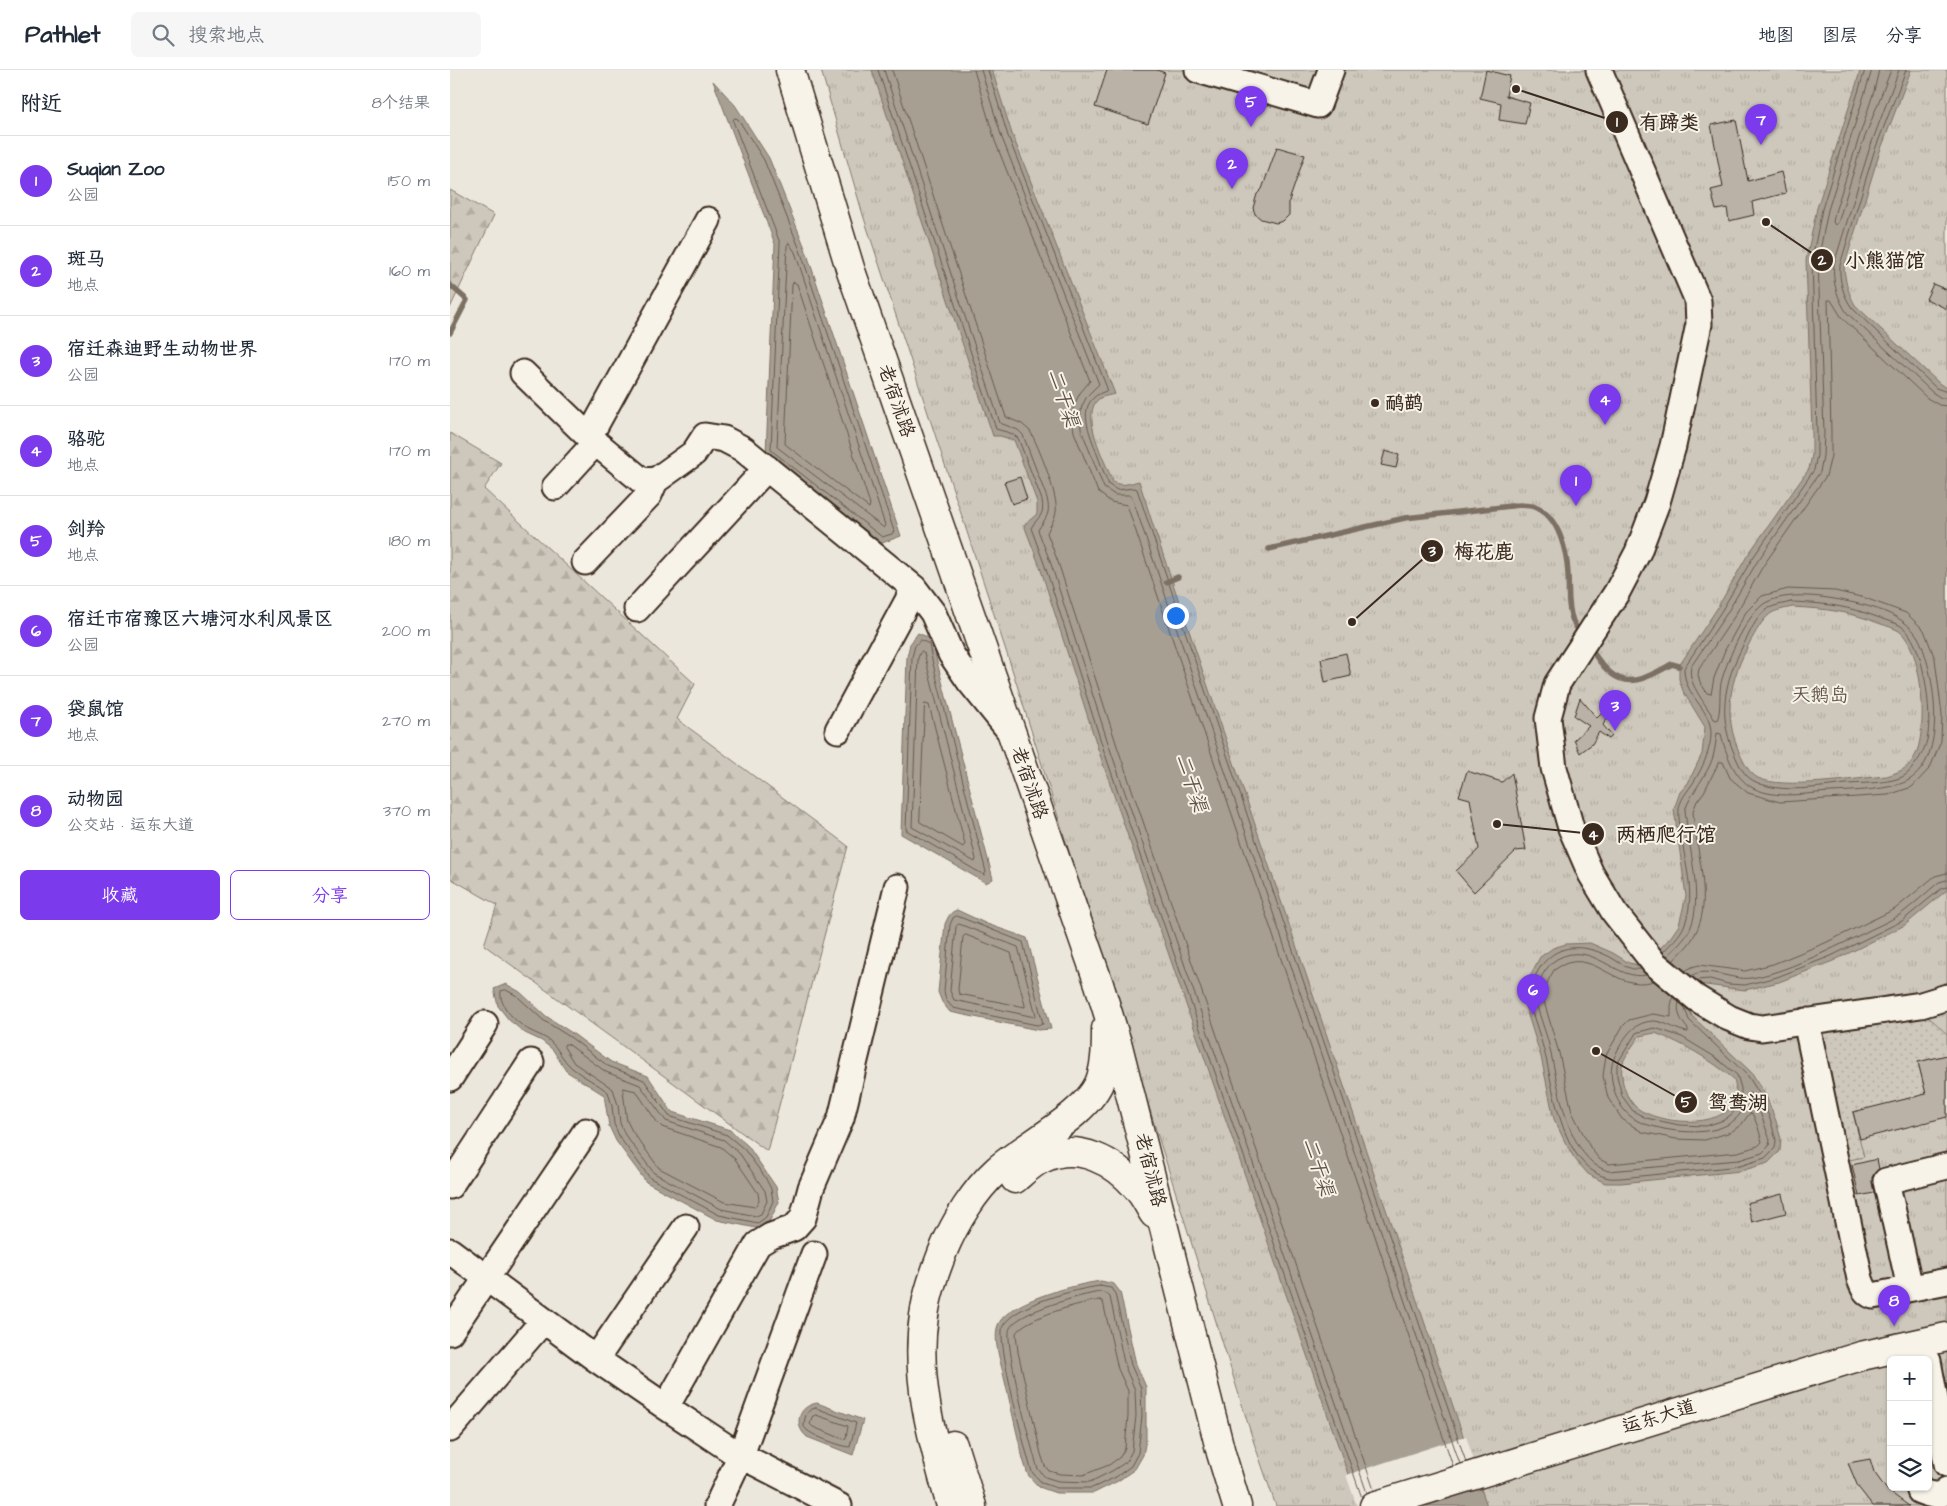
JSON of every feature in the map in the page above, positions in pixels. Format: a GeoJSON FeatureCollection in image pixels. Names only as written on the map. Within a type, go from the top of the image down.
{"type":"FeatureCollection","features":[{"type":"Feature","properties":{"kind":"main road","name":"老宿沭路"},"geometry":{"type":"LineString","coordinates":[[790,70],[850,268],[1107,1010],[1127,1080],[1221,1453],[1237,1506]]}},
{"type":"Feature","properties":{"kind":"main road"},"geometry":{"type":"LineString","coordinates":[[951,1506],[936,1450],[922,1360],[923,1317],[931,1280],[948,1238],[983,1185],[997,1170],[1071,1116],[1096,1090],[1105,1062],[1107,1010]]}},
{"type":"Feature","properties":{"kind":"main road"},"geometry":{"type":"LineString","coordinates":[[972,1506],[953,1447],[942,1399],[938,1358],[940,1320],[948,1284],[964,1246],[987,1209],[1013,1181],[1042,1158],[1063,1153],[1085,1153],[1114,1167],[1137,1187],[1166,1236]]}},
{"type":"Feature","properties":{"kind":"main road","name":"运东大道"},"geometry":{"type":"LineString","coordinates":[[1374,1506],[1861,1356],[1932,1350]]}},
{"type":"Feature","properties":{"kind":"street"},"geometry":{"type":"LineString","coordinates":[[1198,70],[1318,105],[1331,70]]}},
{"type":"Feature","properties":{"kind":"street"},"geometry":{"type":"LineString","coordinates":[[1599,70],[1698,301],[1699,324],[1673,446],[1657,502],[1638,552],[1617,592],[1557,684],[1548,718],[1554,768],[1570,828],[1591,874],[1614,912],[1654,963],[1696,998],[1729,1018],[1749,1026],[1762,1028],[1921,1005],[1947,997]]}},
{"type":"Feature","properties":{"kind":"street"},"geometry":{"type":"LineString","coordinates":[[555,487],[592,440],[708,220]]}},
{"type":"Feature","properties":{"kind":"street"},"geometry":{"type":"LineString","coordinates":[[523,372],[592,440],[640,480],[655,481]]}},
{"type":"Feature","properties":{"kind":"street"},"geometry":{"type":"LineString","coordinates":[[585,562],[649,495],[655,481],[694,453],[704,436],[724,438],[744,449],[914,588],[933,613],[951,654],[970,682],[1011,733]]}},
{"type":"Feature","properties":{"kind":"street"},"geometry":{"type":"LineString","coordinates":[[637,609],[767,468]]}},
{"type":"Feature","properties":{"kind":"street"},"geometry":{"type":"LineString","coordinates":[[838,730],[914,588]]}},
{"type":"Feature","properties":{"kind":"street"},"geometry":{"type":"LineString","coordinates":[[666,1407],[758,1244],[771,1236],[794,1228],[803,1218],[811,1188],[841,1118],[898,887]]}},
{"type":"Feature","properties":{"kind":"street"},"geometry":{"type":"LineString","coordinates":[[1806,1021],[1862,1284],[1868,1294],[1873,1296],[1947,1281]]}},
{"type":"Feature","properties":{"kind":"street"},"geometry":{"type":"LineString","coordinates":[[450,1078],[485,1024]]}},
{"type":"Feature","properties":{"kind":"street"},"geometry":{"type":"LineString","coordinates":[[450,1186],[531,1062]]}},
{"type":"Feature","properties":{"kind":"street"},"geometry":{"type":"LineString","coordinates":[[450,1332],[586,1131]]}},
{"type":"Feature","properties":{"kind":"street"},"geometry":{"type":"LineString","coordinates":[[1910,1288],[1886,1181],[1947,1166]]}},
{"type":"Feature","properties":{"kind":"street"},"geometry":{"type":"LineString","coordinates":[[596,1360],[686,1227]]}},
{"type":"Feature","properties":{"kind":"street"},"geometry":{"type":"LineString","coordinates":[[450,1251],[596,1360],[666,1407],[741,1455],[839,1506]]}},
{"type":"Feature","properties":{"kind":"street"},"geometry":{"type":"LineString","coordinates":[[717,1506],[741,1455],[814,1254]]}},
{"type":"Feature","properties":{"kind":"street"},"geometry":{"type":"LineString","coordinates":[[450,1429],[543,1321]]}},
{"type":"Feature","properties":{"kind":"street"},"geometry":{"type":"LineString","coordinates":[[1932,1350],[1947,1464]]}},
{"type":"Feature","properties":{"kind":"green space","name":"天鹅岛"},"geometry":{"type":"Polygon","coordinates":[[[821,70],[1947,70],[1947,1506],[1276,1506],[1254,1443],[1012,669],[863,215],[821,70]]]}},
{"type":"Feature","properties":{"kind":"green space"},"geometry":{"type":"Polygon","coordinates":[[[450,190],[494,215],[450,308],[450,190]]]}},
{"type":"Feature","properties":{"kind":"green space"},"geometry":{"type":"Polygon","coordinates":[[[450,433],[501,463],[484,489],[695,684],[677,719],[848,846],[767,1151],[484,945],[497,905],[450,878],[450,433]]]}},
{"type":"Feature","properties":{"kind":"green space"},"geometry":{"type":"Polygon","coordinates":[[[1920,1013],[1931,1019],[1947,1034],[1947,1055],[1918,1062],[1926,1094],[1853,1113],[1864,1157],[1849,1160],[1820,1041],[1824,1030],[1920,1013]]]}},
{"type":"Feature","properties":{"kind":"water","name":"二干渠"},"geometry":{"type":"Polygon","coordinates":[[[872,70],[992,70],[1012,134],[1115,394],[1100,398],[1094,405],[1092,415],[1093,426],[1100,451],[1113,482],[1129,484],[1139,481],[1487,1506],[1359,1506],[1099,752],[1040,567],[1024,525],[1037,514],[1037,502],[1014,440],[993,436],[872,70]]]}},
{"type":"Feature","properties":{"kind":"water"},"geometry":{"type":"Polygon","coordinates":[[[1911,70],[1879,154],[1844,267],[1847,286],[1855,305],[1940,384],[1947,388],[1947,890],[1905,925],[1833,961],[1779,982],[1745,990],[1698,984],[1689,1008],[1692,1016],[1752,1073],[1766,1096],[1776,1121],[1781,1139],[1780,1151],[1768,1163],[1741,1171],[1605,1183],[1588,1174],[1574,1158],[1554,1119],[1541,1057],[1523,999],[1531,974],[1540,957],[1553,948],[1566,944],[1590,943],[1613,953],[1629,963],[1639,965],[1646,963],[1670,938],[1679,925],[1686,896],[1674,809],[1680,792],[1688,783],[1702,754],[1705,727],[1683,691],[1679,679],[1679,666],[1718,607],[1747,556],[1809,469],[1812,455],[1812,432],[1806,260],[1817,208],[1860,71],[1911,70]],[[1792,607],[1772,613],[1761,623],[1743,656],[1733,683],[1730,711],[1731,725],[1734,739],[1747,768],[1758,778],[1784,783],[1801,783],[1887,776],[1906,767],[1912,762],[1919,746],[1922,711],[1918,672],[1914,654],[1907,640],[1897,630],[1848,613],[1792,607]],[[1655,1033],[1639,1036],[1623,1062],[1623,1083],[1633,1104],[1637,1108],[1659,1118],[1689,1121],[1717,1117],[1728,1110],[1736,1099],[1734,1079],[1696,1053],[1655,1033]]]}},
{"type":"Feature","properties":{"kind":"water"},"geometry":{"type":"Polygon","coordinates":[[[713,81],[735,105],[769,158],[805,248],[901,536],[882,543],[766,453],[775,244],[713,81]]]}},
{"type":"Feature","properties":{"kind":"water"},"geometry":{"type":"Polygon","coordinates":[[[918,633],[934,640],[936,658],[993,879],[986,883],[901,834],[907,657],[910,644],[918,633]]]}},
{"type":"Feature","properties":{"kind":"water"},"geometry":{"type":"Polygon","coordinates":[[[957,910],[987,924],[1027,938],[1051,1029],[1038,1030],[950,1012],[942,1002],[938,992],[945,924],[951,913],[957,910]]]}},
{"type":"Feature","properties":{"kind":"water"},"geometry":{"type":"Polygon","coordinates":[[[506,984],[520,992],[546,1016],[611,1062],[648,1076],[672,1112],[730,1130],[748,1146],[776,1187],[779,1202],[770,1220],[761,1229],[717,1220],[646,1182],[616,1141],[609,1126],[604,1095],[566,1071],[553,1050],[542,1041],[525,1033],[509,1020],[498,1006],[494,989],[506,984]]]}},
{"type":"Feature","properties":{"kind":"water"},"geometry":{"type":"Polygon","coordinates":[[[1101,1281],[1114,1284],[1120,1292],[1136,1364],[1146,1387],[1146,1439],[1143,1455],[1135,1469],[1118,1481],[1094,1493],[1056,1493],[1039,1487],[1028,1475],[998,1351],[997,1328],[1002,1319],[1012,1310],[1026,1302],[1059,1290],[1101,1281]]]}},
{"type":"Feature","properties":{"kind":"water"},"geometry":{"type":"Polygon","coordinates":[[[817,1403],[863,1420],[853,1455],[807,1437],[803,1432],[799,1422],[802,1412],[805,1408],[817,1403]]]}},
{"type":"Feature","properties":{"kind":"pier"},"geometry":{"type":"Polygon","coordinates":[[[1466,1436],[1479,1477],[1387,1506],[1357,1506],[1346,1475],[1466,1436]]]}},
{"type":"Feature","properties":{"kind":"building"},"geometry":{"type":"Polygon","coordinates":[[[1107,70],[1157,70],[1165,73],[1148,124],[1095,107],[1107,70]]]}},
{"type":"Feature","properties":{"kind":"building"},"geometry":{"type":"Polygon","coordinates":[[[1486,70],[1510,76],[1506,96],[1530,103],[1525,124],[1499,120],[1501,103],[1480,98],[1486,70]]]}},
{"type":"Feature","properties":{"kind":"building"},"geometry":{"type":"Polygon","coordinates":[[[1736,120],[1748,181],[1781,172],[1786,193],[1752,202],[1754,215],[1729,221],[1727,208],[1716,210],[1711,190],[1723,187],[1711,125],[1736,120]]]}},
{"type":"Feature","properties":{"kind":"building"},"geometry":{"type":"Polygon","coordinates":[[[1277,147],[1305,155],[1289,201],[1289,215],[1283,221],[1276,223],[1261,219],[1255,214],[1253,208],[1277,147]]]}},
{"type":"Feature","properties":{"kind":"building"},"geometry":{"type":"Polygon","coordinates":[[[1933,284],[1947,290],[1947,309],[1926,299],[1933,284]]]}},
{"type":"Feature","properties":{"kind":"building"},"geometry":{"type":"Polygon","coordinates":[[[1385,451],[1399,455],[1396,468],[1381,465],[1385,451]]]}},
{"type":"Feature","properties":{"kind":"building"},"geometry":{"type":"Polygon","coordinates":[[[1020,477],[1027,499],[1012,504],[1004,482],[1020,477]]]}},
{"type":"Feature","properties":{"kind":"building"},"geometry":{"type":"Polygon","coordinates":[[[1346,653],[1351,676],[1325,682],[1321,659],[1346,653]]]}},
{"type":"Feature","properties":{"kind":"building"},"geometry":{"type":"Polygon","coordinates":[[[1580,698],[1597,718],[1608,707],[1612,710],[1603,725],[1612,736],[1609,739],[1599,732],[1592,744],[1580,753],[1574,740],[1589,726],[1574,716],[1580,698]]]}},
{"type":"Feature","properties":{"kind":"building"},"geometry":{"type":"Polygon","coordinates":[[[1467,771],[1502,782],[1512,773],[1526,850],[1516,851],[1474,892],[1456,871],[1479,849],[1470,799],[1459,796],[1467,771]]]}},
{"type":"Feature","properties":{"kind":"building"},"geometry":{"type":"Polygon","coordinates":[[[1947,1055],[1947,1117],[1860,1139],[1853,1112],[1926,1094],[1918,1062],[1947,1055]]]}},
{"type":"Feature","properties":{"kind":"building"},"geometry":{"type":"Polygon","coordinates":[[[1877,1159],[1879,1169],[1872,1177],[1874,1193],[1859,1196],[1852,1165],[1877,1159]]]}},
{"type":"Feature","properties":{"kind":"building"},"geometry":{"type":"Polygon","coordinates":[[[1782,1194],[1786,1213],[1752,1222],[1747,1203],[1782,1194]]]}},
{"type":"Feature","properties":{"kind":"building"},"geometry":{"type":"Polygon","coordinates":[[[1870,1459],[1874,1472],[1887,1491],[1909,1506],[1873,1506],[1858,1487],[1848,1463],[1870,1459]]]}},
{"type":"Feature","properties":{"kind":"waterway"},"geometry":{"type":"LineString","coordinates":[[450,285],[467,300],[450,333]]}},
{"type":"Feature","properties":{"kind":"waterway"},"geometry":{"type":"LineString","coordinates":[[1269,549],[1405,518],[1520,505],[1533,506],[1550,518],[1560,536],[1566,556],[1571,616],[1581,634]]}},
{"type":"Feature","properties":{"kind":"waterway"},"geometry":{"type":"LineString","coordinates":[[1166,582],[1178,577]]}},
{"type":"Feature","properties":{"kind":"waterway"},"geometry":{"type":"LineString","coordinates":[[1589,646],[1607,670],[1616,677],[1625,680],[1645,677],[1672,664],[1679,666]]}},
{"type":"Feature","properties":{"kind":"place","name":"有蹄类"},"geometry":{"type":"Point","coordinates":[1516,89]}},
{"type":"Feature","properties":{"kind":"place","name":"剑羚"},"geometry":{"type":"Point","coordinates":[1251,127]}},
{"type":"Feature","properties":{"kind":"place","name":"袋鼠馆"},"geometry":{"type":"Point","coordinates":[1761,145]}},
{"type":"Feature","properties":{"kind":"place","name":"斑马"},"geometry":{"type":"Point","coordinates":[1232,189]}},
{"type":"Feature","properties":{"kind":"place","name":"小熊猫馆"},"geometry":{"type":"Point","coordinates":[1766,222]}},
{"type":"Feature","properties":{"kind":"place","name":"鸸鹋"},"geometry":{"type":"Point","coordinates":[1375,403]}},
{"type":"Feature","properties":{"kind":"place","name":"骆驼"},"geometry":{"type":"Point","coordinates":[1605,425]}},
{"type":"Feature","properties":{"kind":"place","name":"Suqian Zoo"},"geometry":{"type":"Point","coordinates":[1576,506]}},
{"type":"Feature","properties":{"kind":"place","name":"梅花鹿"},"geometry":{"type":"Point","coordinates":[1352,622]}},
{"type":"Feature","properties":{"kind":"place","name":"宿迁森迪野生动物世界"},"geometry":{"type":"Point","coordinates":[1615,731]}},
{"type":"Feature","properties":{"kind":"place","name":"两栖爬行馆"},"geometry":{"type":"Point","coordinates":[1497,824]}},
{"type":"Feature","properties":{"kind":"place","name":"宿迁市宿豫区六塘河水利风景区"},"geometry":{"type":"Point","coordinates":[1533,1015]}},
{"type":"Feature","properties":{"kind":"place","name":"鸳鸯湖"},"geometry":{"type":"Point","coordinates":[1596,1051]}},
{"type":"Feature","properties":{"kind":"place","name":"动物园"},"geometry":{"type":"Point","coordinates":[1894,1326]}}]}
